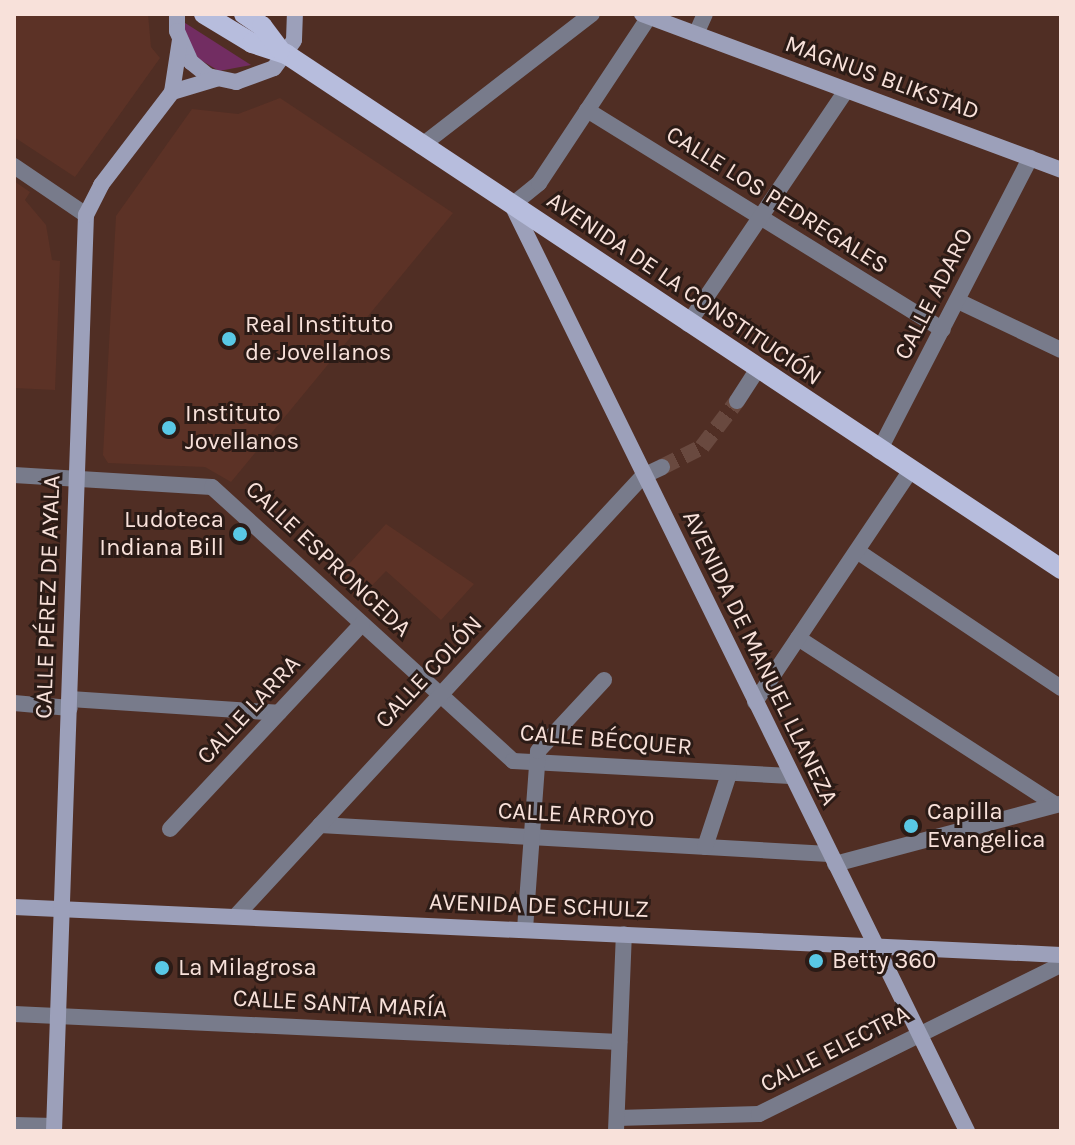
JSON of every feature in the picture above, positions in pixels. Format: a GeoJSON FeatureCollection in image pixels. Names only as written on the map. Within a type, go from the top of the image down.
{"type":"FeatureCollection","features":[{"type":"Feature","properties":{"kind":"main road","name":"AVENIDA DE LA CONSTITUCIÓN"},"geometry":{"type":"LineString","coordinates":[[204,14],[252,43],[283,52]]}},
{"type":"Feature","properties":{"kind":"main road","name":"AVENIDA DE LA CONSTITUCIÓN"},"geometry":{"type":"LineString","coordinates":[[244,14],[262,26],[283,52],[421,146],[1061,569]]}},
{"type":"Feature","properties":{"kind":"street","name":"CALLE PÉREZ DE AYALA"},"geometry":{"type":"LineString","coordinates":[[54,1128],[86,215],[101,185],[172,92],[180,40],[177,14]]}},
{"type":"Feature","properties":{"kind":"street"},"geometry":{"type":"LineString","coordinates":[[172,92],[218,79],[255,79],[294,40],[295,14]]}},
{"type":"Feature","properties":{"kind":"street"},"geometry":{"type":"LineString","coordinates":[[421,146],[592,14]]}},
{"type":"Feature","properties":{"kind":"street"},"geometry":{"type":"LineString","coordinates":[[696,34],[705,14]]}},
{"type":"Feature","properties":{"kind":"street"},"geometry":{"type":"LineString","coordinates":[[512,205],[539,183],[646,15]]}},
{"type":"Feature","properties":{"kind":"street","name":"MAGNUS BLIKSTAD"},"geometry":{"type":"LineString","coordinates":[[646,15],[1061,170]]}},
{"type":"Feature","properties":{"kind":"street"},"geometry":{"type":"LineString","coordinates":[[180,40],[196,67],[218,79]]}},
{"type":"Feature","properties":{"kind":"street"},"geometry":{"type":"LineString","coordinates":[[688,324],[846,91]]}},
{"type":"Feature","properties":{"kind":"street","name":"CALLE LOS PEDREGALES"},"geometry":{"type":"LineString","coordinates":[[587,110],[943,330]]}},
{"type":"Feature","properties":{"kind":"street","name":"CALLE ADARO"},"geometry":{"type":"LineString","coordinates":[[879,451],[1030,158]]}},
{"type":"Feature","properties":{"kind":"street"},"geometry":{"type":"LineString","coordinates":[[14,166],[86,215]]}},
{"type":"Feature","properties":{"kind":"street","name":"AVENIDA DE MANUEL LLANEZA"},"geometry":{"type":"LineString","coordinates":[[512,205],[967,1131]]}},
{"type":"Feature","properties":{"kind":"street"},"geometry":{"type":"LineString","coordinates":[[958,301],[1061,350]]}},
{"type":"Feature","properties":{"kind":"street"},"geometry":{"type":"LineString","coordinates":[[737,401],[757,370]]}},
{"type":"Feature","properties":{"kind":"street","name":"CALLE COLÓN"},"geometry":{"type":"LineString","coordinates":[[235,917],[643,476],[662,467]]}},
{"type":"Feature","properties":{"kind":"street"},"geometry":{"type":"LineString","coordinates":[[755,702],[911,470]]}},
{"type":"Feature","properties":{"kind":"street","name":"CALLE ESPRONCEDA"},"geometry":{"type":"LineString","coordinates":[[14,475],[212,487],[440,695]]}},
{"type":"Feature","properties":{"kind":"street"},"geometry":{"type":"LineString","coordinates":[[857,551],[1061,688]]}},
{"type":"Feature","properties":{"kind":"street","name":"CALLE LARRA"},"geometry":{"type":"LineString","coordinates":[[170,829],[362,624]]}},
{"type":"Feature","properties":{"kind":"street"},"geometry":{"type":"LineString","coordinates":[[798,638],[1058,804]]}},
{"type":"Feature","properties":{"kind":"street"},"geometry":{"type":"LineString","coordinates":[[525,929],[538,751],[604,680]]}},
{"type":"Feature","properties":{"kind":"street","name":"CALLE BÉCQUER"},"geometry":{"type":"LineString","coordinates":[[440,695],[513,761],[791,776]]}},
{"type":"Feature","properties":{"kind":"street"},"geometry":{"type":"LineString","coordinates":[[14,703],[153,704],[279,713]]}},
{"type":"Feature","properties":{"kind":"street"},"geometry":{"type":"LineString","coordinates":[[705,847],[729,774]]}},
{"type":"Feature","properties":{"kind":"street","name":"CALLE ARROYO"},"geometry":{"type":"LineString","coordinates":[[320,825],[705,847],[832,859],[1058,804]]}},
{"type":"Feature","properties":{"kind":"street","name":"AVENIDA DE SCHULZ"},"geometry":{"type":"LineString","coordinates":[[14,907],[1061,955]]}},
{"type":"Feature","properties":{"kind":"street"},"geometry":{"type":"LineString","coordinates":[[617,1125],[624,934]]}},
{"type":"Feature","properties":{"kind":"street","name":"CALLE ELECTRA"},"geometry":{"type":"LineString","coordinates":[[617,1125],[759,1114],[1061,965]]}},
{"type":"Feature","properties":{"kind":"street","name":"CALLE SANTA MARÍA"},"geometry":{"type":"LineString","coordinates":[[14,1014],[619,1042]]}},
{"type":"Feature","properties":{"kind":"street"},"geometry":{"type":"LineString","coordinates":[[14,1125],[54,1128]]}},
{"type":"Feature","properties":{"kind":"shaded area"},"geometry":{"type":"Polygon","coordinates":[[[14,14],[148,14],[151,47],[160,58],[75,177],[14,137],[14,14]]]}},
{"type":"Feature","properties":{"kind":"shaded area"},"geometry":{"type":"Polygon","coordinates":[[[182,21],[251,65],[219,71],[199,59],[187,43],[182,21]]]}},
{"type":"Feature","properties":{"kind":"shaded area","name":"Real Instituto de Jovellanos"},"geometry":{"type":"Polygon","coordinates":[[[280,98],[453,213],[231,482],[205,467],[108,463],[103,455],[116,216],[192,109],[238,114],[280,98]]]}},
{"type":"Feature","properties":{"kind":"shaded area"},"geometry":{"type":"Polygon","coordinates":[[[14,181],[30,192],[25,200],[46,225],[52,260],[60,261],[55,390],[14,388],[14,181]]]}},
{"type":"Feature","properties":{"kind":"shaded area"},"geometry":{"type":"Polygon","coordinates":[[[386,524],[474,584],[441,620],[386,571],[359,599],[336,578],[386,524]]]}},
{"type":"Feature","properties":{"kind":"tunnel"},"geometry":{"type":"LineString","coordinates":[[662,467],[702,447],[737,401]]}},
{"type":"Feature","properties":{"kind":"place","name":"Real Instituto de Jovellanos"},"geometry":{"type":"Point","coordinates":[229,339]}},
{"type":"Feature","properties":{"kind":"place","name":"Instituto Jovellanos"},"geometry":{"type":"Point","coordinates":[169,428]}},
{"type":"Feature","properties":{"kind":"place","name":"Ludoteca Indiana Bill"},"geometry":{"type":"Point","coordinates":[240,534]}},
{"type":"Feature","properties":{"kind":"place","name":"Capilla Evangelica"},"geometry":{"type":"Point","coordinates":[911,826]}},
{"type":"Feature","properties":{"kind":"place","name":"Betty 360"},"geometry":{"type":"Point","coordinates":[816,961]}},
{"type":"Feature","properties":{"kind":"place","name":"La Milagrosa"},"geometry":{"type":"Point","coordinates":[162,968]}}]}
